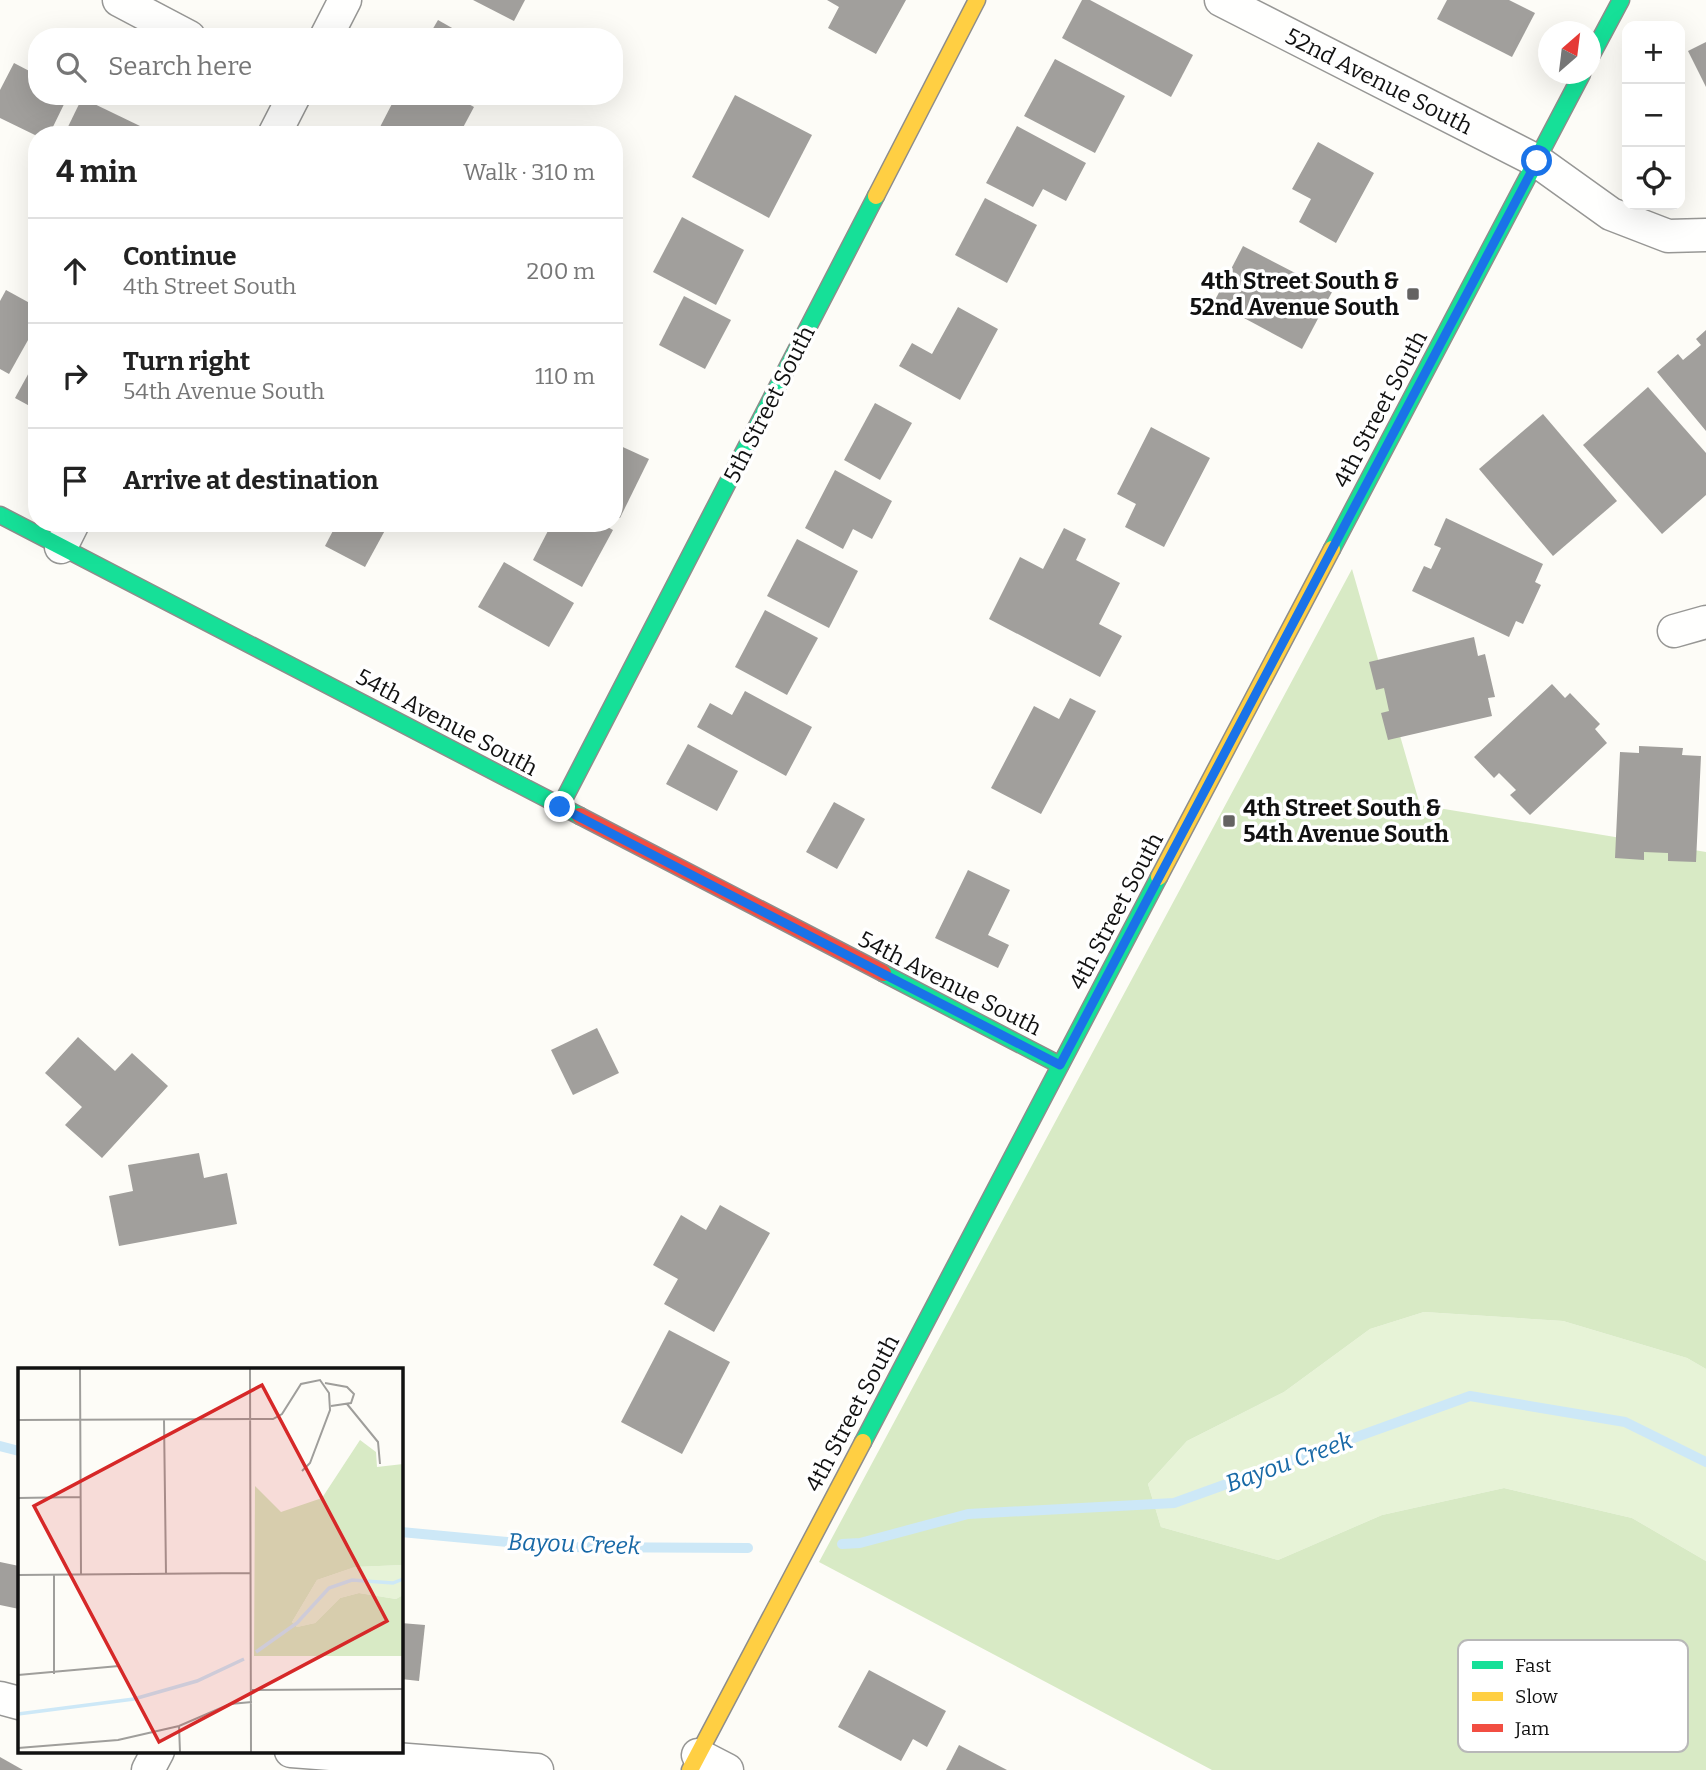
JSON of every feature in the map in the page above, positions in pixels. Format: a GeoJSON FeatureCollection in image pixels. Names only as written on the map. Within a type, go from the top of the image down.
{"type":"FeatureCollection","features":[{"type":"Feature","properties":{"kind":"street"},"geometry":{"type":"LineString","coordinates":[[119,0],[173,28]]}},
{"type":"Feature","properties":{"kind":"street"},"geometry":{"type":"LineString","coordinates":[[331,28],[345,0]]}},
{"type":"Feature","properties":{"kind":"street","name":"5th Street South"},"geometry":{"type":"LineString","coordinates":[[560,807],[977,0]]}},
{"type":"Feature","properties":{"kind":"street","name":"52nd Avenue South"},"geometry":{"type":"LineString","coordinates":[[1221,0],[1537,161],[1611,214],[1668,236],[1706,235]]}},
{"type":"Feature","properties":{"kind":"street"},"geometry":{"type":"LineString","coordinates":[[1601,39],[1621,0]]}},
{"type":"Feature","properties":{"kind":"street","name":"4th Street South"},"geometry":{"type":"LineString","coordinates":[[694,1763],[1577,84]]}},
{"type":"Feature","properties":{"kind":"street"},"geometry":{"type":"LineString","coordinates":[[279,126],[289,105]]}},
{"type":"Feature","properties":{"kind":"street","name":"54th Avenue South"},"geometry":{"type":"LineString","coordinates":[[0,515],[28,523]]}},
{"type":"Feature","properties":{"kind":"street","name":"54th Avenue South"},"geometry":{"type":"LineString","coordinates":[[67,535],[560,807],[1060,1065]]}},
{"type":"Feature","properties":{"kind":"street"},"geometry":{"type":"LineString","coordinates":[[1674,631],[1706,622]]}},
{"type":"Feature","properties":{"kind":"street"},"geometry":{"type":"LineString","coordinates":[[0,1698],[18,1703]]}},
{"type":"Feature","properties":{"kind":"street"},"geometry":{"type":"LineString","coordinates":[[148,1770],[157,1752]]}},
{"type":"Feature","properties":{"kind":"street"},"geometry":{"type":"LineString","coordinates":[[304,1752],[537,1770]]}},
{"type":"Feature","properties":{"kind":"street"},"geometry":{"type":"LineString","coordinates":[[694,1763],[727,1770]]}},
{"type":"Feature","properties":{"kind":"green space"},"geometry":{"type":"Polygon","coordinates":[[[1352,569],[1420,805],[1706,852],[1706,1369],[1687,1358],[1563,1321],[1424,1312],[1370,1329],[1284,1392],[1187,1441],[1148,1484],[1161,1527],[1278,1560],[1382,1515],[1504,1488],[1632,1518],[1706,1561],[1706,1770],[1212,1770],[819,1562],[1352,569]]]}},
{"type":"Feature","properties":{"kind":"green space"},"geometry":{"type":"Polygon","coordinates":[[[1424,1312],[1563,1321],[1687,1358],[1706,1369],[1706,1561],[1632,1518],[1504,1488],[1382,1515],[1278,1560],[1161,1527],[1148,1484],[1187,1441],[1284,1392],[1370,1329],[1424,1312]]]}},
{"type":"Feature","properties":{"kind":"building"},"geometry":{"type":"Polygon","coordinates":[[[473,0],[525,0],[514,21],[473,0]]]}},
{"type":"Feature","properties":{"kind":"building"},"geometry":{"type":"Polygon","coordinates":[[[827,0],[906,0],[876,54],[828,28],[839,7],[827,0]]]}},
{"type":"Feature","properties":{"kind":"building"},"geometry":{"type":"Polygon","coordinates":[[[1082,0],[1090,0],[1193,55],[1171,97],[1062,38],[1082,0]]]}},
{"type":"Feature","properties":{"kind":"building"},"geometry":{"type":"Polygon","coordinates":[[[1447,0],[1509,0],[1535,13],[1512,57],[1437,19],[1447,0]]]}},
{"type":"Feature","properties":{"kind":"building"},"geometry":{"type":"Polygon","coordinates":[[[438,20],[452,28],[433,28],[438,20]]]}},
{"type":"Feature","properties":{"kind":"building"},"geometry":{"type":"Polygon","coordinates":[[[1706,42],[1706,87],[1688,51],[1706,42]]]}},
{"type":"Feature","properties":{"kind":"building"},"geometry":{"type":"Polygon","coordinates":[[[1055,59],[1125,96],[1095,153],[1024,116],[1055,59]]]}},
{"type":"Feature","properties":{"kind":"building"},"geometry":{"type":"Polygon","coordinates":[[[14,63],[28,70],[28,105],[64,105],[53,126],[28,126],[28,132],[0,118],[0,90],[14,63]]]}},
{"type":"Feature","properties":{"kind":"building"},"geometry":{"type":"Polygon","coordinates":[[[735,95],[812,135],[769,218],[692,177],[735,95]]]}},
{"type":"Feature","properties":{"kind":"building"},"geometry":{"type":"Polygon","coordinates":[[[79,105],[96,105],[140,126],[68,126],[79,105]]]}},
{"type":"Feature","properties":{"kind":"building"},"geometry":{"type":"Polygon","coordinates":[[[391,105],[474,107],[464,126],[381,126],[391,105]]]}},
{"type":"Feature","properties":{"kind":"building"},"geometry":{"type":"Polygon","coordinates":[[[1017,126],[1086,163],[1066,201],[1043,189],[1033,207],[986,183],[1017,126]]]}},
{"type":"Feature","properties":{"kind":"building"},"geometry":{"type":"Polygon","coordinates":[[[1318,142],[1374,173],[1336,243],[1299,222],[1311,199],[1292,189],[1318,142]]]}},
{"type":"Feature","properties":{"kind":"building"},"geometry":{"type":"Polygon","coordinates":[[[985,198],[1037,225],[1007,283],[955,255],[985,198]]]}},
{"type":"Feature","properties":{"kind":"building"},"geometry":{"type":"Polygon","coordinates":[[[682,217],[744,250],[716,305],[653,272],[682,217]]]}},
{"type":"Feature","properties":{"kind":"building"},"geometry":{"type":"Polygon","coordinates":[[[1243,246],[1332,292],[1302,349],[1214,302],[1243,246]]]}},
{"type":"Feature","properties":{"kind":"building"},"geometry":{"type":"Polygon","coordinates":[[[6,290],[28,302],[28,340],[9,374],[0,369],[0,301],[6,290]]]}},
{"type":"Feature","properties":{"kind":"building"},"geometry":{"type":"Polygon","coordinates":[[[684,296],[731,320],[705,369],[659,345],[684,296]]]}},
{"type":"Feature","properties":{"kind":"building"},"geometry":{"type":"Polygon","coordinates":[[[958,307],[998,329],[960,400],[899,366],[912,343],[932,354],[958,307]]]}},
{"type":"Feature","properties":{"kind":"building"},"geometry":{"type":"Polygon","coordinates":[[[1706,330],[1706,431],[1657,372],[1678,354],[1683,360],[1701,345],[1696,339],[1706,330]]]}},
{"type":"Feature","properties":{"kind":"building"},"geometry":{"type":"Polygon","coordinates":[[[28,374],[28,405],[15,398],[28,374]]]}},
{"type":"Feature","properties":{"kind":"building"},"geometry":{"type":"Polygon","coordinates":[[[1648,387],[1706,453],[1706,495],[1662,534],[1583,445],[1648,387]]]}},
{"type":"Feature","properties":{"kind":"building"},"geometry":{"type":"Polygon","coordinates":[[[875,403],[912,423],[880,480],[844,460],[875,403]]]}},
{"type":"Feature","properties":{"kind":"building"},"geometry":{"type":"Polygon","coordinates":[[[1543,414],[1617,501],[1553,556],[1479,469],[1543,414]]]}},
{"type":"Feature","properties":{"kind":"building"},"geometry":{"type":"Polygon","coordinates":[[[1151,427],[1210,458],[1164,547],[1125,527],[1136,504],[1117,494],[1151,427]]]}},
{"type":"Feature","properties":{"kind":"building"},"geometry":{"type":"Polygon","coordinates":[[[623,447],[649,459],[623,512],[623,447]]]}},
{"type":"Feature","properties":{"kind":"building"},"geometry":{"type":"Polygon","coordinates":[[[835,470],[892,501],[872,539],[853,529],[843,549],[805,528],[835,470]]]}},
{"type":"Feature","properties":{"kind":"building"},"geometry":{"type":"Polygon","coordinates":[[[1446,518],[1543,564],[1535,582],[1541,585],[1523,624],[1516,621],[1509,637],[1412,591],[1424,566],[1431,569],[1441,548],[1434,545],[1446,518]]]}},
{"type":"Feature","properties":{"kind":"building"},"geometry":{"type":"Polygon","coordinates":[[[1064,528],[1086,539],[1076,560],[1120,583],[1099,624],[1122,636],[1100,677],[989,619],[1020,557],[1043,569],[1064,528]]]}},
{"type":"Feature","properties":{"kind":"building"},"geometry":{"type":"Polygon","coordinates":[[[332,532],[384,532],[365,567],[325,546],[332,532]]]}},
{"type":"Feature","properties":{"kind":"building"},"geometry":{"type":"Polygon","coordinates":[[[547,532],[612,532],[582,587],[533,560],[547,532]]]}},
{"type":"Feature","properties":{"kind":"building"},"geometry":{"type":"Polygon","coordinates":[[[797,539],[858,571],[829,628],[767,596],[797,539]]]}},
{"type":"Feature","properties":{"kind":"building"},"geometry":{"type":"Polygon","coordinates":[[[504,562],[574,603],[549,647],[478,607],[504,562]]]}},
{"type":"Feature","properties":{"kind":"building"},"geometry":{"type":"Polygon","coordinates":[[[765,610],[818,638],[787,695],[735,667],[765,610]]]}},
{"type":"Feature","properties":{"kind":"building"},"geometry":{"type":"Polygon","coordinates":[[[1474,637],[1478,656],[1485,654],[1495,697],[1488,698],[1492,716],[1388,740],[1381,713],[1389,711],[1384,688],[1376,690],[1369,662],[1474,637]]]}},
{"type":"Feature","properties":{"kind":"building"},"geometry":{"type":"Polygon","coordinates":[[[1552,684],[1565,698],[1570,693],[1600,724],[1595,729],[1607,743],[1530,815],[1510,795],[1516,790],[1499,773],[1494,778],[1474,757],[1552,684]]]}},
{"type":"Feature","properties":{"kind":"building"},"geometry":{"type":"Polygon","coordinates":[[[745,691],[812,727],[786,776],[697,727],[710,703],[732,715],[745,691]]]}},
{"type":"Feature","properties":{"kind":"building"},"geometry":{"type":"Polygon","coordinates":[[[1070,698],[1096,711],[1041,814],[991,788],[1034,706],[1059,719],[1070,698]]]}},
{"type":"Feature","properties":{"kind":"building"},"geometry":{"type":"Polygon","coordinates":[[[688,744],[738,771],[717,811],[666,784],[688,744]]]}},
{"type":"Feature","properties":{"kind":"building"},"geometry":{"type":"Polygon","coordinates":[[[1639,746],[1683,748],[1682,755],[1701,756],[1696,862],[1668,861],[1668,853],[1644,852],[1644,860],[1615,858],[1620,752],[1639,753],[1639,746]]]}},
{"type":"Feature","properties":{"kind":"building"},"geometry":{"type":"Polygon","coordinates":[[[834,802],[865,819],[837,869],[806,852],[834,802]]]}},
{"type":"Feature","properties":{"kind":"building"},"geometry":{"type":"Polygon","coordinates":[[[968,870],[1010,890],[988,935],[1009,945],[998,968],[935,938],[968,870]]]}},
{"type":"Feature","properties":{"kind":"building"},"geometry":{"type":"Polygon","coordinates":[[[597,1028],[619,1073],[573,1095],[551,1050],[597,1028]]]}},
{"type":"Feature","properties":{"kind":"building"},"geometry":{"type":"Polygon","coordinates":[[[78,1037],[115,1071],[132,1053],[168,1086],[102,1158],[65,1125],[82,1107],[45,1073],[78,1037]]]}},
{"type":"Feature","properties":{"kind":"building"},"geometry":{"type":"Polygon","coordinates":[[[199,1153],[204,1178],[227,1173],[237,1224],[119,1246],[109,1196],[133,1191],[128,1165],[199,1153]]]}},
{"type":"Feature","properties":{"kind":"building"},"geometry":{"type":"Polygon","coordinates":[[[720,1205],[770,1233],[714,1332],[664,1304],[678,1279],[653,1265],[681,1215],[706,1230],[720,1205]]]}},
{"type":"Feature","properties":{"kind":"building"},"geometry":{"type":"Polygon","coordinates":[[[669,1330],[730,1362],[682,1454],[621,1422],[669,1330]]]}},
{"type":"Feature","properties":{"kind":"building"},"geometry":{"type":"Polygon","coordinates":[[[0,1562],[18,1566],[18,1609],[0,1605],[0,1562]]]}},
{"type":"Feature","properties":{"kind":"building"},"geometry":{"type":"Polygon","coordinates":[[[402,1623],[425,1625],[419,1681],[402,1679],[402,1623]]]}},
{"type":"Feature","properties":{"kind":"building"},"geometry":{"type":"Polygon","coordinates":[[[869,1670],[946,1711],[927,1747],[913,1739],[901,1761],[838,1727],[869,1670]]]}},
{"type":"Feature","properties":{"kind":"building"},"geometry":{"type":"Polygon","coordinates":[[[959,1745],[1007,1770],[946,1770],[959,1745]]]}},
{"type":"Feature","properties":{"kind":"building"},"geometry":{"type":"Polygon","coordinates":[[[0,1757],[23,1770],[0,1770],[0,1757]]]}},
{"type":"Feature","properties":{"kind":"waterway","name":"Bayou Creek"},"geometry":{"type":"LineString","coordinates":[[842,1544],[860,1543],[968,1514],[1174,1503],[1470,1396],[1625,1422],[1706,1462]]}},
{"type":"Feature","properties":{"kind":"waterway","name":"Bayou Creek"},"geometry":{"type":"LineString","coordinates":[[0,1446],[18,1451]]}},
{"type":"Feature","properties":{"kind":"waterway","name":"Bayou Creek"},"geometry":{"type":"LineString","coordinates":[[402,1532],[559,1547],[748,1548]]}},
{"type":"Feature","properties":{"kind":"traffic: fast"},"geometry":{"type":"LineString","coordinates":[[1601,37],[1621,0]]}},
{"type":"Feature","properties":{"kind":"traffic: fast"},"geometry":{"type":"LineString","coordinates":[[1332,549],[1577,84]]}},
{"type":"Feature","properties":{"kind":"traffic: fast"},"geometry":{"type":"LineString","coordinates":[[560,807],[876,196]]}},
{"type":"Feature","properties":{"kind":"traffic: fast"},"geometry":{"type":"LineString","coordinates":[[0,515],[28,530]]}},
{"type":"Feature","properties":{"kind":"traffic: fast"},"geometry":{"type":"LineString","coordinates":[[33,532],[580,816]]}},
{"type":"Feature","properties":{"kind":"traffic: fast"},"geometry":{"type":"LineString","coordinates":[[863,1442],[1159,877]]}},
{"type":"Feature","properties":{"kind":"traffic: fast"},"geometry":{"type":"LineString","coordinates":[[883,973],[1060,1065]]}},
{"type":"Feature","properties":{"kind":"traffic: slow"},"geometry":{"type":"LineString","coordinates":[[876,196],[977,0]]}},
{"type":"Feature","properties":{"kind":"traffic: slow"},"geometry":{"type":"LineString","coordinates":[[1159,877],[1332,549]]}},
{"type":"Feature","properties":{"kind":"traffic: slow"},"geometry":{"type":"LineString","coordinates":[[690,1770],[863,1442]]}},
{"type":"Feature","properties":{"kind":"traffic: jam"},"geometry":{"type":"LineString","coordinates":[[580,816],[883,973]]}},
{"type":"Feature","properties":{"kind":"place","name":"4th Street South & 52nd Avenue South"},"geometry":{"type":"Point","coordinates":[1413,294]}},
{"type":"Feature","properties":{"kind":"place","name":"4th Street South & 54th Avenue South"},"geometry":{"type":"Point","coordinates":[1229,821]}},
{"type":"Feature","properties":{"kind":"route"},"geometry":{"type":"LineString","coordinates":[[560,807],[1060,1065],[1537,161]]}}]}
